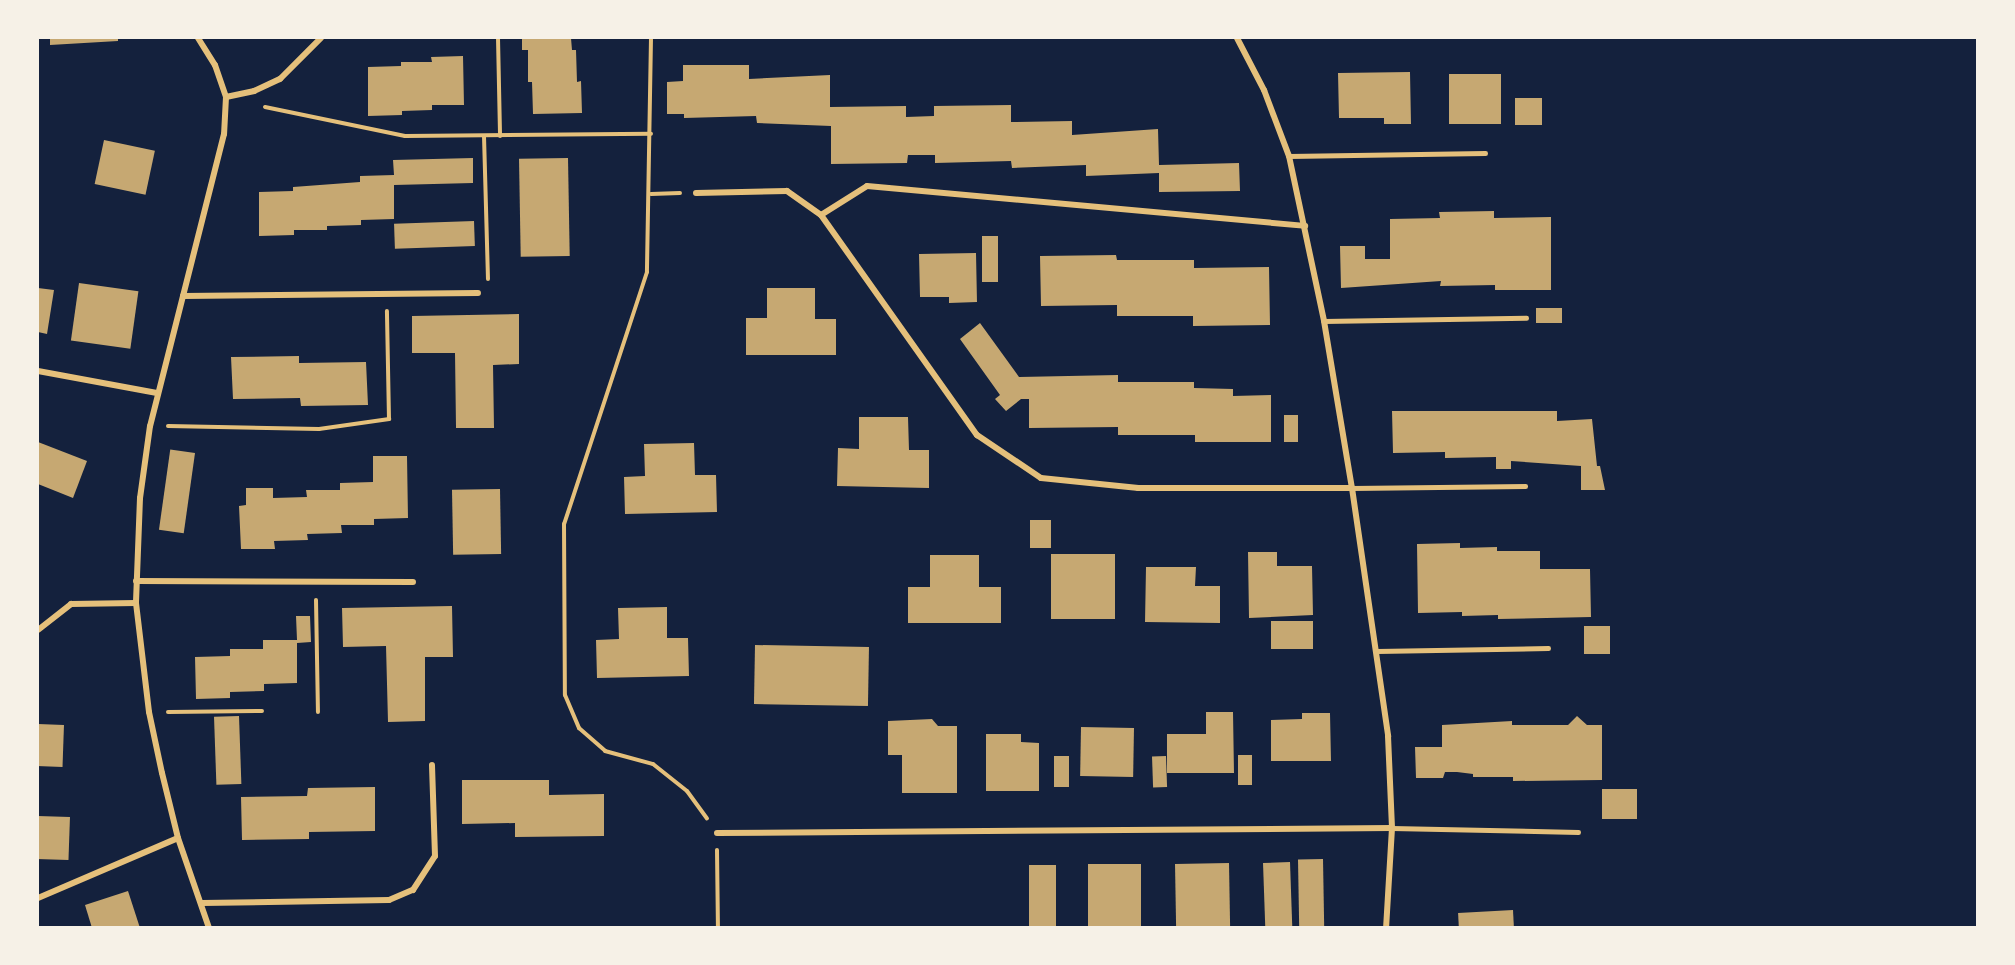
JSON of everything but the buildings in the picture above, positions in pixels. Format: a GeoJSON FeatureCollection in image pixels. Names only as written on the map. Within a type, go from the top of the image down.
{"type":"FeatureCollection","features":[{"type":"Feature","properties":{"kind":"street"},"geometry":{"type":"LineString","coordinates":[[198,38],[215,65],[226,97],[218,167],[150,426],[140,498],[136,603],[149,712],[178,838],[209,927]]}},
{"type":"Feature","properties":{"kind":"street"},"geometry":{"type":"LineString","coordinates":[[226,97],[254,91],[280,79],[321,38]]}},
{"type":"Feature","properties":{"kind":"street"},"geometry":{"type":"LineString","coordinates":[[1237,38],[1264,90],[1289,156],[1324,321],[1352,488],[1388,736],[1392,828],[1386,927]]}},
{"type":"Feature","properties":{"kind":"street"},"geometry":{"type":"LineString","coordinates":[[821,215],[867,186],[1305,226]]}},
{"type":"Feature","properties":{"kind":"street"},"geometry":{"type":"LineString","coordinates":[[696,193],[787,191],[821,215],[977,435],[1041,478],[1138,488],[1352,488]]}},
{"type":"Feature","properties":{"kind":"street"},"geometry":{"type":"LineString","coordinates":[[183,296],[478,293]]}},
{"type":"Feature","properties":{"kind":"street"},"geometry":{"type":"LineString","coordinates":[[38,371],[157,393]]}},
{"type":"Feature","properties":{"kind":"street"},"geometry":{"type":"LineString","coordinates":[[136,581],[413,582]]}},
{"type":"Feature","properties":{"kind":"street"},"geometry":{"type":"LineString","coordinates":[[38,630],[70,604],[136,603]]}},
{"type":"Feature","properties":{"kind":"street"},"geometry":{"type":"LineString","coordinates":[[202,903],[389,900],[413,890],[435,856],[432,765]]}},
{"type":"Feature","properties":{"kind":"street"},"geometry":{"type":"LineString","coordinates":[[717,833],[1392,828]]}},
{"type":"Feature","properties":{"kind":"street"},"geometry":{"type":"LineString","coordinates":[[38,898],[178,838]]}},
{"type":"Feature","properties":{"kind":"lane"},"geometry":{"type":"LineString","coordinates":[[1289,156],[1485,153]]}},
{"type":"Feature","properties":{"kind":"lane"},"geometry":{"type":"LineString","coordinates":[[1324,321],[1526,318]]}},
{"type":"Feature","properties":{"kind":"lane"},"geometry":{"type":"LineString","coordinates":[[1352,488],[1525,486]]}},
{"type":"Feature","properties":{"kind":"lane"},"geometry":{"type":"LineString","coordinates":[[1377,651],[1548,648]]}},
{"type":"Feature","properties":{"kind":"lane"},"geometry":{"type":"LineString","coordinates":[[1392,828],[1578,832]]}},
{"type":"Feature","properties":{"kind":"path"},"geometry":{"type":"LineString","coordinates":[[498,38],[500,136]]}},
{"type":"Feature","properties":{"kind":"path"},"geometry":{"type":"LineString","coordinates":[[651,38],[651,194],[647,272],[564,524],[565,695],[579,728],[605,751],[653,764],[687,791],[717,833],[718,927]]}},
{"type":"Feature","properties":{"kind":"path"},"geometry":{"type":"LineString","coordinates":[[259,105],[405,136],[651,134]]}},
{"type":"Feature","properties":{"kind":"path"},"geometry":{"type":"LineString","coordinates":[[478,293],[489,278],[484,136]]}},
{"type":"Feature","properties":{"kind":"path"},"geometry":{"type":"LineString","coordinates":[[651,194],[696,193]]}},
{"type":"Feature","properties":{"kind":"path"},"geometry":{"type":"LineString","coordinates":[[150,426],[319,429],[389,419],[387,294]]}},
{"type":"Feature","properties":{"kind":"path"},"geometry":{"type":"LineString","coordinates":[[315,582],[318,712]]}},
{"type":"Feature","properties":{"kind":"path"},"geometry":{"type":"LineString","coordinates":[[149,712],[262,711]]}}]}
